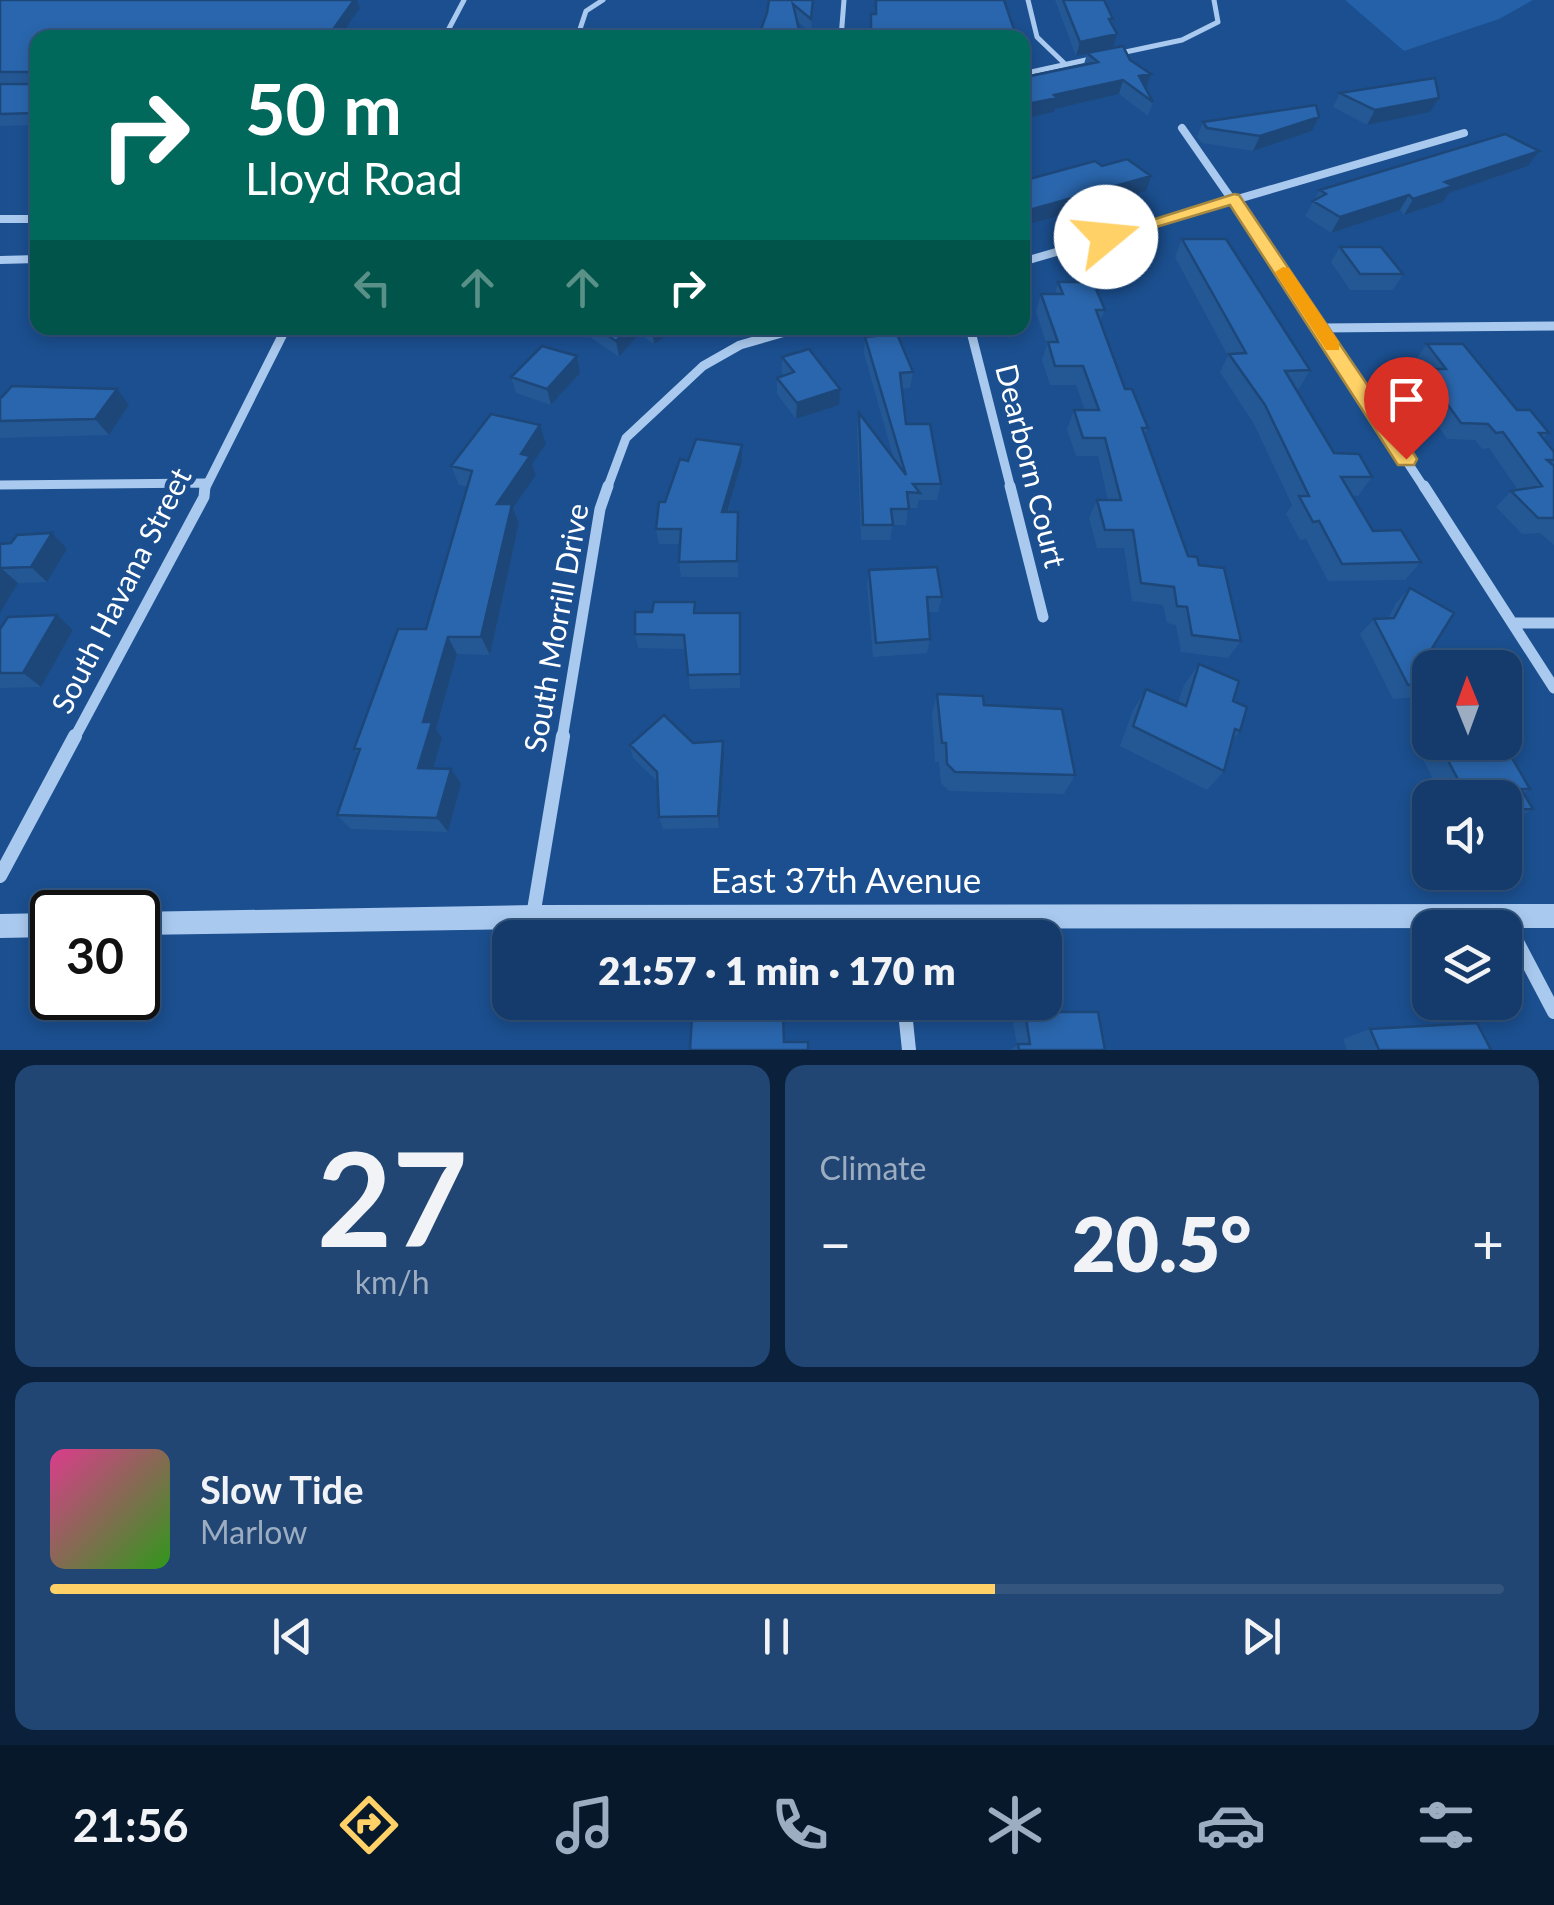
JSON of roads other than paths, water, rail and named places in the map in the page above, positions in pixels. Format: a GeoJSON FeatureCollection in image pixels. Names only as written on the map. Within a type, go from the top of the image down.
{"type":"FeatureCollection","features":[{"type":"Feature","properties":{"kind":"street"},"geometry":{"type":"LineString","coordinates":[[448,30],[464,0]]}},
{"type":"Feature","properties":{"kind":"street"},"geometry":{"type":"LineString","coordinates":[[580,30],[586,11],[603,0]]}},
{"type":"Feature","properties":{"kind":"street"},"geometry":{"type":"LineString","coordinates":[[841,30],[844,0]]}},
{"type":"Feature","properties":{"kind":"street"},"geometry":{"type":"LineString","coordinates":[[1028,0],[1037,36],[1065,64]]}},
{"type":"Feature","properties":{"kind":"street"},"geometry":{"type":"LineString","coordinates":[[1030,72],[1182,40],[1218,22],[1214,0]]}},
{"type":"Feature","properties":{"kind":"street"},"geometry":{"type":"LineString","coordinates":[[1182,128],[1321,328],[1554,688]]}},
{"type":"Feature","properties":{"kind":"street"},"geometry":{"type":"LineString","coordinates":[[1030,260],[1464,133]]}},
{"type":"Feature","properties":{"kind":"street"},"geometry":{"type":"LineString","coordinates":[[0,219],[30,219]]}},
{"type":"Feature","properties":{"kind":"street"},"geometry":{"type":"LineString","coordinates":[[0,260],[30,260]]}},
{"type":"Feature","properties":{"kind":"street"},"geometry":{"type":"LineString","coordinates":[[1321,328],[1554,326]]}},
{"type":"Feature","properties":{"kind":"street","name":"South Havana Street"},"geometry":{"type":"LineString","coordinates":[[0,876],[204,497],[205,483],[282,335]]}},
{"type":"Feature","properties":{"kind":"street","name":"South Morrill Drive"},"geometry":{"type":"LineString","coordinates":[[533,917],[600,509],[626,438],[703,366],[740,345],[775,335]]}},
{"type":"Feature","properties":{"kind":"street","name":"Dearborn Court"},"geometry":{"type":"LineString","coordinates":[[972,335],[1042,617]]}},
{"type":"Feature","properties":{"kind":"street"},"geometry":{"type":"LineString","coordinates":[[0,484],[205,483]]}},
{"type":"Feature","properties":{"kind":"street"},"geometry":{"type":"LineString","coordinates":[[1512,623],[1554,623]]}},
{"type":"Feature","properties":{"kind":"street","name":"East 37th Avenue"},"geometry":{"type":"LineString","coordinates":[[1522,916],[1554,916]]}},
{"type":"Feature","properties":{"kind":"street","name":"East 37th Avenue"},"geometry":{"type":"LineString","coordinates":[[160,924],[533,917],[654,920]]}},
{"type":"Feature","properties":{"kind":"street","name":"East 37th Avenue"},"geometry":{"type":"LineString","coordinates":[[1062,923],[1412,918]]}},
{"type":"Feature","properties":{"kind":"street"},"geometry":{"type":"LineString","coordinates":[[0,926],[30,925]]}},
{"type":"Feature","properties":{"kind":"street"},"geometry":{"type":"LineString","coordinates":[[1522,951],[1554,1012]]}},
{"type":"Feature","properties":{"kind":"street"},"geometry":{"type":"LineString","coordinates":[[906,1020],[908,1050]]}}]}
